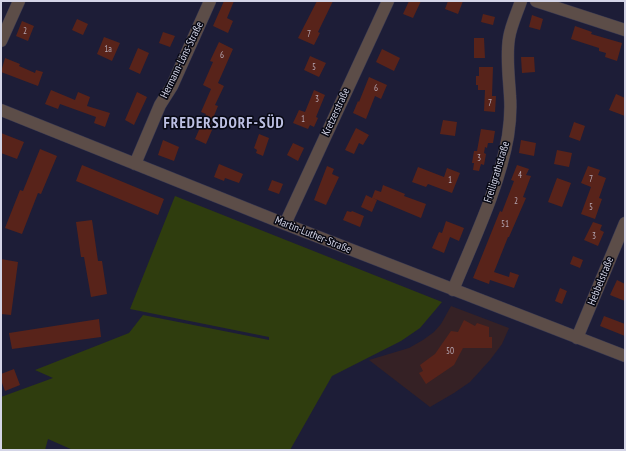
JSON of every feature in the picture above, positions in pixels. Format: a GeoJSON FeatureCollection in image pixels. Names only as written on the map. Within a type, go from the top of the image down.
{"type":"FeatureCollection","features":[{"type":"Feature","properties":{"kind":"street"},"geometry":{"type":"LineString","coordinates":[[1,41],[19,1]]}},
{"type":"Feature","properties":{"kind":"street","name":"Hermann-Löns-Straße"},"geometry":{"type":"LineString","coordinates":[[135,164],[160,105],[172,86],[210,1]]}},
{"type":"Feature","properties":{"kind":"street","name":"Kretzerstraße"},"geometry":{"type":"LineString","coordinates":[[285,224],[388,1]]}},
{"type":"Feature","properties":{"kind":"street","name":"Freiligrathstraße"},"geometry":{"type":"LineString","coordinates":[[453,290],[493,192],[502,162],[508,136],[510,111],[509,38],[521,1]]}},
{"type":"Feature","properties":{"kind":"street"},"geometry":{"type":"LineString","coordinates":[[536,1],[625,30]]}},
{"type":"Feature","properties":{"kind":"street","name":"Martin-Luther-Straße"},"geometry":{"type":"LineString","coordinates":[[1,110],[285,224],[625,356]]}},
{"type":"Feature","properties":{"kind":"street","name":"Hebbelstraße"},"geometry":{"type":"LineString","coordinates":[[577,338],[625,223]]}},
{"type":"Feature","properties":{"kind":"shaded area"},"geometry":{"type":"Polygon","coordinates":[[[451,306],[509,328],[502,344],[470,382],[430,407],[369,360],[409,348],[423,340],[434,332],[441,324],[451,306]]]}},
{"type":"Feature","properties":{"kind":"green space"},"geometry":{"type":"Polygon","coordinates":[[[175,196],[442,302],[420,328],[401,341],[332,376],[290,450],[73,450],[48,439],[45,450],[1,450],[1,397],[53,378],[35,370],[129,333],[143,315],[269,340],[269,337],[130,309],[175,196]]]}},
{"type":"Feature","properties":{"kind":"building"},"geometry":{"type":"Polygon","coordinates":[[[224,1],[234,1],[227,18],[233,21],[228,33],[213,26],[224,1]]]}},
{"type":"Feature","properties":{"kind":"building"},"geometry":{"type":"Polygon","coordinates":[[[317,1],[333,1],[318,32],[320,33],[314,45],[298,38],[317,1]]]}},
{"type":"Feature","properties":{"kind":"building"},"geometry":{"type":"Polygon","coordinates":[[[409,1],[421,1],[413,18],[403,14],[409,1]]]}},
{"type":"Feature","properties":{"kind":"building"},"geometry":{"type":"Polygon","coordinates":[[[448,1],[463,1],[458,14],[445,9],[448,1]]]}},
{"type":"Feature","properties":{"kind":"building"},"geometry":{"type":"Polygon","coordinates":[[[483,14],[495,17],[493,25],[481,22],[483,14]]]}},
{"type":"Feature","properties":{"kind":"building"},"geometry":{"type":"Polygon","coordinates":[[[532,15],[543,19],[540,30],[529,27],[532,15]]]}},
{"type":"Feature","properties":{"kind":"building"},"geometry":{"type":"Polygon","coordinates":[[[77,19],[88,24],[83,35],[72,30],[77,19]]]}},
{"type":"Feature","properties":{"kind":"building"},"geometry":{"type":"Polygon","coordinates":[[[22,21],[34,26],[28,41],[16,36],[22,21]]]}},
{"type":"Feature","properties":{"kind":"building"},"geometry":{"type":"Polygon","coordinates":[[[575,26],[592,32],[591,34],[622,43],[617,61],[605,57],[606,53],[599,51],[599,48],[571,39],[575,26]]]}},
{"type":"Feature","properties":{"kind":"building"},"geometry":{"type":"Polygon","coordinates":[[[163,32],[175,36],[170,47],[159,43],[163,32]]]}},
{"type":"Feature","properties":{"kind":"building"},"geometry":{"type":"Polygon","coordinates":[[[104,37],[120,43],[112,61],[97,54],[104,37]]]}},
{"type":"Feature","properties":{"kind":"building"},"geometry":{"type":"Polygon","coordinates":[[[474,38],[484,38],[485,58],[474,58],[474,38]]]}},
{"type":"Feature","properties":{"kind":"building"},"geometry":{"type":"Polygon","coordinates":[[[219,42],[233,49],[218,83],[224,86],[215,105],[218,106],[209,128],[212,130],[206,144],[195,139],[206,114],[201,112],[211,89],[203,85],[213,62],[210,61],[219,42]]]}},
{"type":"Feature","properties":{"kind":"building"},"geometry":{"type":"Polygon","coordinates":[[[138,48],[149,53],[140,74],[129,69],[138,48]]]}},
{"type":"Feature","properties":{"kind":"building"},"geometry":{"type":"Polygon","coordinates":[[[382,49],[400,58],[394,71],[376,62],[382,49]]]}},
{"type":"Feature","properties":{"kind":"building"},"geometry":{"type":"Polygon","coordinates":[[[310,56],[326,63],[319,77],[304,70],[310,56]]]}},
{"type":"Feature","properties":{"kind":"building"},"geometry":{"type":"Polygon","coordinates":[[[521,57],[534,57],[535,72],[522,73],[521,57]]]}},
{"type":"Feature","properties":{"kind":"building"},"geometry":{"type":"Polygon","coordinates":[[[5,58],[20,64],[19,66],[35,73],[36,70],[43,72],[38,86],[1,72],[5,58]]]}},
{"type":"Feature","properties":{"kind":"building"},"geometry":{"type":"Polygon","coordinates":[[[479,67],[493,67],[492,96],[496,96],[495,112],[484,111],[485,90],[478,90],[478,85],[476,85],[476,76],[479,76],[479,67]]]}},
{"type":"Feature","properties":{"kind":"building"},"geometry":{"type":"Polygon","coordinates":[[[369,77],[387,85],[381,99],[375,96],[366,119],[353,113],[369,77]]]}},
{"type":"Feature","properties":{"kind":"building"},"geometry":{"type":"Polygon","coordinates":[[[51,90],[75,100],[78,92],[90,97],[87,106],[110,113],[105,127],[94,123],[96,117],[60,104],[58,109],[45,104],[51,90]]]}},
{"type":"Feature","properties":{"kind":"building"},"geometry":{"type":"Polygon","coordinates":[[[314,90],[325,95],[316,117],[318,118],[314,127],[310,125],[308,129],[293,123],[299,110],[305,112],[314,90]]]}},
{"type":"Feature","properties":{"kind":"building"},"geometry":{"type":"Polygon","coordinates":[[[137,92],[147,97],[134,125],[125,120],[137,92]]]}},
{"type":"Feature","properties":{"kind":"building"},"geometry":{"type":"Polygon","coordinates":[[[616,94],[625,98],[625,116],[609,110],[616,94]]]}},
{"type":"Feature","properties":{"kind":"building"},"geometry":{"type":"Polygon","coordinates":[[[443,120],[457,122],[455,136],[440,134],[443,120]]]}},
{"type":"Feature","properties":{"kind":"building"},"geometry":{"type":"Polygon","coordinates":[[[574,122],[585,126],[580,141],[569,137],[574,122]]]}},
{"type":"Feature","properties":{"kind":"building"},"geometry":{"type":"Polygon","coordinates":[[[356,128],[369,135],[363,145],[359,143],[354,154],[345,150],[356,128]]]}},
{"type":"Feature","properties":{"kind":"building"},"geometry":{"type":"Polygon","coordinates":[[[481,129],[495,131],[493,143],[488,143],[487,148],[485,147],[484,153],[486,154],[484,165],[481,164],[479,171],[473,170],[474,163],[472,163],[474,151],[477,151],[481,129]]]}},
{"type":"Feature","properties":{"kind":"building"},"geometry":{"type":"Polygon","coordinates":[[[1,133],[24,142],[17,159],[1,153],[1,133]]]}},
{"type":"Feature","properties":{"kind":"building"},"geometry":{"type":"Polygon","coordinates":[[[259,134],[269,138],[263,156],[256,153],[257,150],[254,148],[259,134]]]}},
{"type":"Feature","properties":{"kind":"building"},"geometry":{"type":"Polygon","coordinates":[[[163,140],[179,147],[174,161],[158,155],[163,140]]]}},
{"type":"Feature","properties":{"kind":"building"},"geometry":{"type":"Polygon","coordinates":[[[521,140],[536,143],[534,156],[519,153],[521,140]]]}},
{"type":"Feature","properties":{"kind":"building"},"geometry":{"type":"Polygon","coordinates":[[[293,143],[304,148],[298,161],[287,155],[293,143]]]}},
{"type":"Feature","properties":{"kind":"building"},"geometry":{"type":"Polygon","coordinates":[[[40,149],[57,156],[41,194],[38,193],[22,234],[5,228],[20,190],[23,191],[40,149]]]}},
{"type":"Feature","properties":{"kind":"building"},"geometry":{"type":"Polygon","coordinates":[[[557,150],[572,153],[569,167],[554,164],[557,150]]]}},
{"type":"Feature","properties":{"kind":"building"},"geometry":{"type":"Polygon","coordinates":[[[219,164],[243,174],[239,183],[225,178],[224,181],[214,177],[219,164]]]}},
{"type":"Feature","properties":{"kind":"building"},"geometry":{"type":"Polygon","coordinates":[[[82,165],[164,199],[158,215],[76,181],[82,165]]]}},
{"type":"Feature","properties":{"kind":"building"},"geometry":{"type":"Polygon","coordinates":[[[517,165],[529,169],[526,175],[531,176],[523,197],[526,198],[494,272],[509,277],[510,272],[519,275],[514,288],[490,280],[489,284],[473,278],[500,211],[502,212],[514,181],[511,180],[517,165]]]}},
{"type":"Feature","properties":{"kind":"building"},"geometry":{"type":"Polygon","coordinates":[[[327,166],[334,169],[332,174],[339,177],[326,205],[314,200],[327,166]]]}},
{"type":"Feature","properties":{"kind":"building"},"geometry":{"type":"Polygon","coordinates":[[[588,166],[600,170],[598,175],[606,178],[599,198],[602,199],[595,219],[581,214],[591,187],[581,183],[588,166]]]}},
{"type":"Feature","properties":{"kind":"building"},"geometry":{"type":"Polygon","coordinates":[[[418,167],[444,177],[447,168],[460,173],[452,193],[428,184],[426,187],[412,182],[418,167]]]}},
{"type":"Feature","properties":{"kind":"building"},"geometry":{"type":"Polygon","coordinates":[[[557,178],[571,183],[562,207],[548,202],[557,178]]]}},
{"type":"Feature","properties":{"kind":"building"},"geometry":{"type":"Polygon","coordinates":[[[272,180],[283,184],[279,194],[268,190],[272,180]]]}},
{"type":"Feature","properties":{"kind":"building"},"geometry":{"type":"Polygon","coordinates":[[[383,185],[405,194],[404,196],[426,204],[421,218],[373,198],[377,200],[372,212],[361,207],[366,195],[372,198],[375,190],[381,192],[383,185]]]}},
{"type":"Feature","properties":{"kind":"building"},"geometry":{"type":"Polygon","coordinates":[[[347,211],[352,211],[364,216],[360,227],[343,220],[347,211]]]}},
{"type":"Feature","properties":{"kind":"building"},"geometry":{"type":"Polygon","coordinates":[[[92,220],[98,261],[102,261],[107,294],[91,297],[84,257],[81,257],[76,222],[92,220]]]}},
{"type":"Feature","properties":{"kind":"building"},"geometry":{"type":"Polygon","coordinates":[[[446,221],[464,228],[459,241],[450,237],[444,253],[432,248],[439,232],[442,233],[446,221]]]}},
{"type":"Feature","properties":{"kind":"building"},"geometry":{"type":"Polygon","coordinates":[[[593,222],[602,225],[600,230],[604,232],[598,246],[584,240],[593,222]]]}},
{"type":"Feature","properties":{"kind":"building"},"geometry":{"type":"Polygon","coordinates":[[[573,256],[583,260],[580,268],[570,264],[573,256]]]}},
{"type":"Feature","properties":{"kind":"building"},"geometry":{"type":"Polygon","coordinates":[[[1,259],[18,262],[11,315],[1,314],[1,259]]]}},
{"type":"Feature","properties":{"kind":"building"},"geometry":{"type":"Polygon","coordinates":[[[617,280],[625,284],[625,301],[610,295],[617,280]]]}},
{"type":"Feature","properties":{"kind":"building"},"geometry":{"type":"Polygon","coordinates":[[[560,288],[567,291],[562,304],[555,301],[560,288]]]}},
{"type":"Feature","properties":{"kind":"building"},"geometry":{"type":"Polygon","coordinates":[[[604,316],[625,324],[625,336],[600,326],[604,316]]]}},
{"type":"Feature","properties":{"kind":"building"},"geometry":{"type":"Polygon","coordinates":[[[99,319],[101,337],[12,349],[9,333],[99,319]]]}},
{"type":"Feature","properties":{"kind":"building"},"geometry":{"type":"Polygon","coordinates":[[[464,320],[475,326],[477,323],[489,327],[489,337],[492,337],[492,348],[463,348],[454,365],[426,384],[419,373],[423,371],[420,365],[435,354],[451,331],[458,332],[464,320]]]}},
{"type":"Feature","properties":{"kind":"building"},"geometry":{"type":"Polygon","coordinates":[[[14,369],[20,385],[5,391],[1,380],[1,374],[14,369]]]}},
{"type":"Feature","properties":{"kind":"district","name":"FREDERSDORF-SÜD"},"geometry":{"type":"Point","coordinates":[224,124]}}]}
